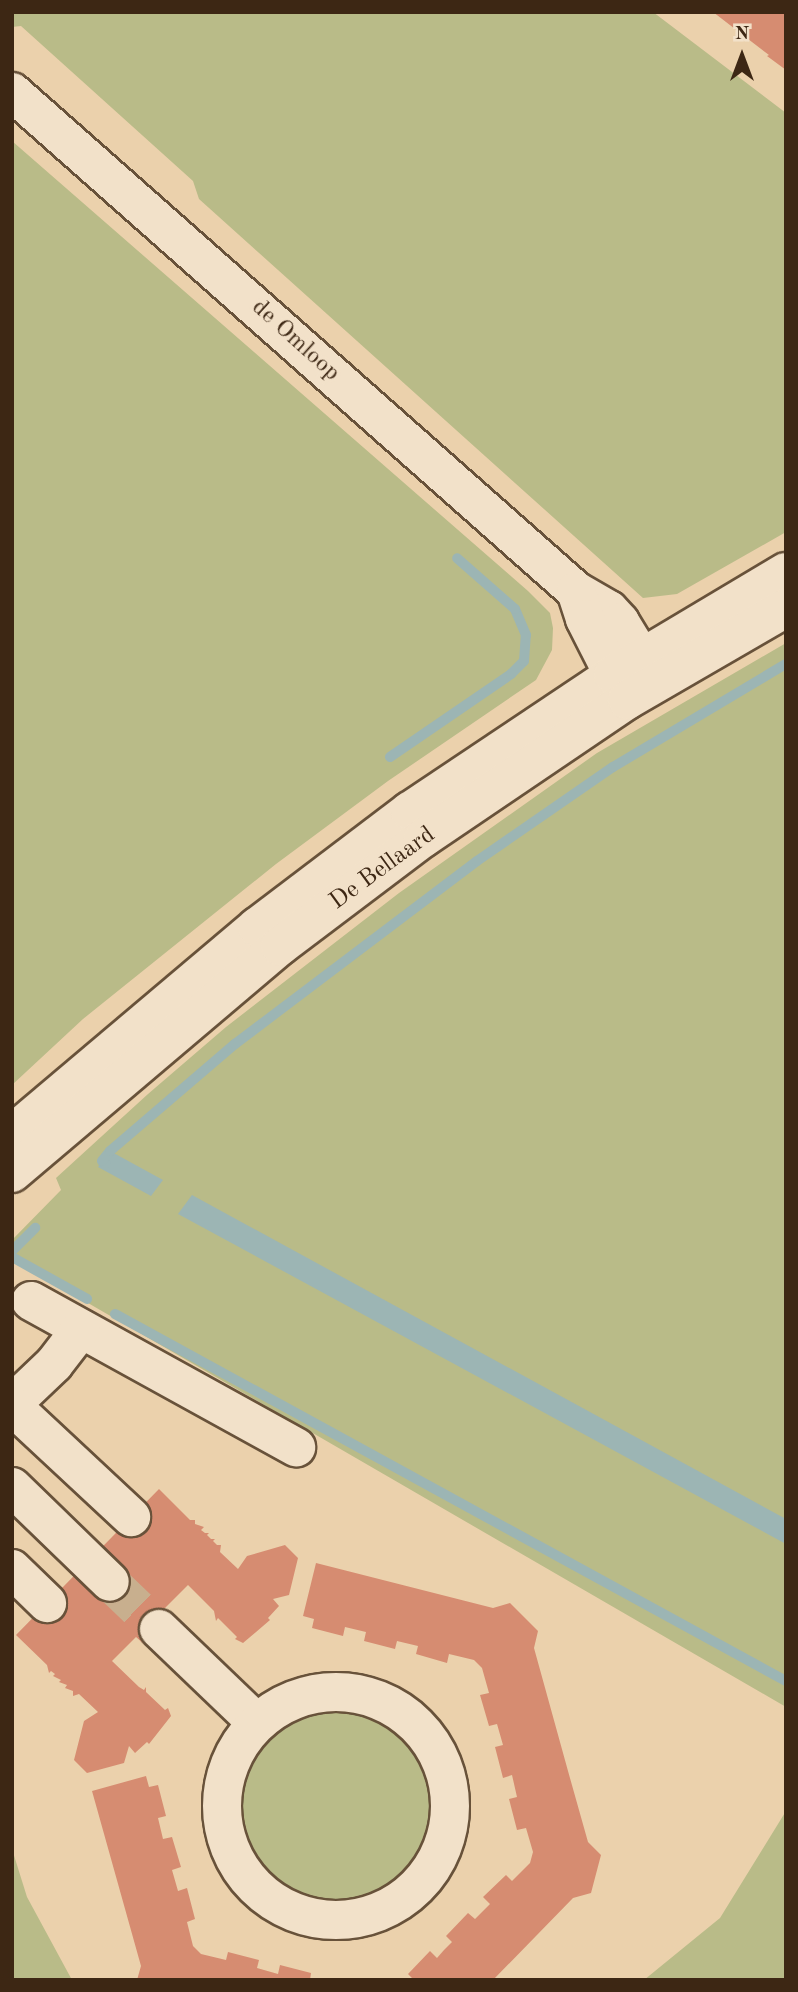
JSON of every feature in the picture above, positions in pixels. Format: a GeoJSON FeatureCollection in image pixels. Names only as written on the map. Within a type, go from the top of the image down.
{"type":"FeatureCollection","features":[{"type":"Feature","properties":{"kind":"street","name":"de Omloop"},"geometry":{"type":"LineString","coordinates":[[12,92],[576,591],[609,610],[635,679]]}},
{"type":"Feature","properties":{"kind":"street","name":"De Bellaard"},"geometry":{"type":"LineString","coordinates":[[12,1173],[281,946],[635,679],[786,572]]}},
{"type":"Feature","properties":{"kind":"street","name":"De Bellaard"},"geometry":{"type":"LineString","coordinates":[[12,1133],[257,927],[411,811],[635,679],[786,608]]}},
{"type":"Feature","properties":{"kind":"street"},"geometry":{"type":"LineString","coordinates":[[31,1301],[296,1447]]}},
{"type":"Feature","properties":{"kind":"street"},"geometry":{"type":"LineString","coordinates":[[81,1329],[54,1364],[12,1405],[131,1517]]}},
{"type":"Feature","properties":{"kind":"street"},"geometry":{"type":"LineString","coordinates":[[12,1488],[110,1582]]}},
{"type":"Feature","properties":{"kind":"street"},"geometry":{"type":"LineString","coordinates":[[12,1569],[47,1603]]}},
{"type":"Feature","properties":{"kind":"street"},"geometry":{"type":"LineString","coordinates":[[159,1629],[256,1722]]}},
{"type":"Feature","properties":{"kind":"street"},"geometry":{"type":"LineString","coordinates":[[360,1693],[411,1717],[443,1762],[452,1816],[434,1869],[394,1907],[340,1923],[285,1911],[264,1894],[243,1876],[221,1824],[226,1769],[256,1722],[304,1695],[360,1693]]}},
{"type":"Feature","properties":{"kind":"green space"},"geometry":{"type":"Polygon","coordinates":[[[12,12],[653,12],[786,113],[786,532],[677,594],[643,598],[199,199],[193,181],[21,26],[12,27],[12,12]]]}},
{"type":"Feature","properties":{"kind":"green space"},"geometry":{"type":"Polygon","coordinates":[[[12,141],[528,591],[550,613],[553,628],[552,650],[536,680],[388,781],[276,864],[83,1019],[12,1085],[12,141]]]}},
{"type":"Feature","properties":{"kind":"green space"},"geometry":{"type":"Polygon","coordinates":[[[786,643],[786,1707],[12,1259],[12,1240],[61,1190],[56,1178],[148,1094],[226,1027],[399,893],[597,753],[786,643]]]}},
{"type":"Feature","properties":{"kind":"green space"},"geometry":{"type":"Polygon","coordinates":[[[336,1703],[375,1711],[393,1720],[408,1733],[421,1748],[430,1766],[438,1805],[430,1844],[421,1862],[408,1877],[393,1890],[375,1899],[336,1907],[297,1899],[279,1890],[264,1877],[251,1862],[242,1844],[234,1805],[242,1766],[251,1748],[264,1733],[279,1720],[297,1711],[336,1703]]]}},
{"type":"Feature","properties":{"kind":"green space"},"geometry":{"type":"Polygon","coordinates":[[[786,1811],[786,1980],[644,1980],[720,1918],[786,1811]]]}},
{"type":"Feature","properties":{"kind":"green space"},"geometry":{"type":"Polygon","coordinates":[[[12,1849],[27,1897],[72,1980],[12,1980],[12,1849]]]}},
{"type":"Feature","properties":{"kind":"water"},"geometry":{"type":"Polygon","coordinates":[[[110,1151],[163,1180],[151,1196],[98,1167],[110,1151]]]}},
{"type":"Feature","properties":{"kind":"water"},"geometry":{"type":"Polygon","coordinates":[[[192,1195],[786,1519],[786,1544],[178,1214],[192,1195]]]}},
{"type":"Feature","properties":{"kind":"building"},"geometry":{"type":"Polygon","coordinates":[[[713,12],[786,12],[786,70],[767,56],[769,55],[713,12]]]}},
{"type":"Feature","properties":{"kind":"building"},"geometry":{"type":"Polygon","coordinates":[[[159,1489],[190,1520],[195,1520],[195,1524],[204,1527],[201,1530],[209,1533],[207,1535],[215,1539],[213,1541],[217,1545],[221,1545],[220,1552],[238,1569],[247,1556],[285,1545],[298,1558],[289,1595],[273,1599],[279,1606],[268,1618],[270,1620],[243,1643],[235,1639],[237,1637],[218,1618],[216,1621],[214,1611],[188,1585],[164,1609],[171,1617],[144,1644],[136,1637],[112,1661],[139,1687],[144,1690],[146,1687],[146,1692],[165,1710],[168,1708],[171,1716],[149,1744],[147,1742],[135,1753],[129,1746],[124,1763],[87,1773],[74,1760],[84,1721],[98,1712],[79,1694],[73,1696],[73,1691],[65,1688],[67,1685],[59,1682],[61,1680],[53,1676],[55,1674],[51,1671],[49,1673],[47,1665],[16,1635],[159,1489]]]}},
{"type":"Feature","properties":{"kind":"building"},"geometry":{"type":"Polygon","coordinates":[[[316,1563],[493,1608],[510,1603],[538,1631],[534,1648],[568,1771],[588,1842],[601,1855],[591,1893],[573,1898],[493,1980],[414,1980],[408,1974],[430,1951],[437,1958],[452,1942],[446,1936],[468,1913],[475,1919],[490,1904],[483,1897],[506,1875],[512,1881],[530,1863],[533,1852],[526,1828],[517,1830],[509,1799],[517,1797],[512,1775],[503,1778],[495,1747],[503,1745],[497,1724],[489,1726],[480,1695],[489,1693],[482,1668],[474,1660],[449,1654],[447,1663],[416,1654],[418,1646],[397,1641],[395,1649],[364,1641],[366,1632],[345,1627],[343,1636],[312,1628],[314,1619],[303,1616],[316,1563]]]}},
{"type":"Feature","properties":{"kind":"building"},"geometry":{"type":"Polygon","coordinates":[[[146,1776],[149,1787],[158,1785],[166,1816],[158,1818],[163,1839],[172,1837],[181,1867],[172,1870],[178,1891],[187,1888],[195,1919],[187,1922],[193,1946],[201,1954],[226,1960],[228,1952],[259,1960],[257,1968],[278,1974],[280,1965],[311,1973],[310,1980],[137,1980],[141,1966],[92,1791],[146,1776]]]}},
{"type":"Feature","properties":{"kind":"waterway"},"geometry":{"type":"LineString","coordinates":[[390,757],[511,674],[524,661],[526,635],[515,609],[457,558]]}},
{"type":"Feature","properties":{"kind":"waterway"},"geometry":{"type":"LineString","coordinates":[[106,1163],[102,1161],[110,1151],[235,1044],[477,861],[613,767],[786,664]]}},
{"type":"Feature","properties":{"kind":"waterway"},"geometry":{"type":"LineString","coordinates":[[12,1251],[35,1228]]}},
{"type":"Feature","properties":{"kind":"waterway"},"geometry":{"type":"LineString","coordinates":[[12,1257],[87,1299]]}},
{"type":"Feature","properties":{"kind":"waterway"},"geometry":{"type":"LineString","coordinates":[[115,1314],[786,1681]]}},
{"type":"Feature","properties":{"kind":"tunnel"},"geometry":{"type":"LineString","coordinates":[[110,1582],[159,1629]]}}]}
